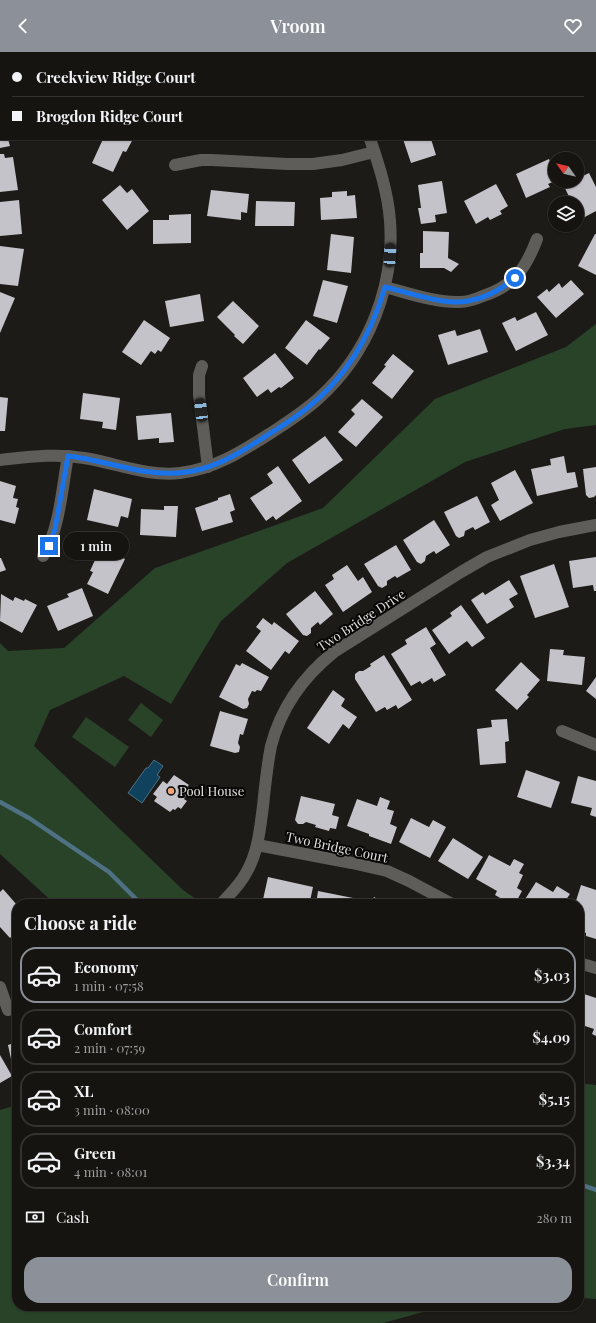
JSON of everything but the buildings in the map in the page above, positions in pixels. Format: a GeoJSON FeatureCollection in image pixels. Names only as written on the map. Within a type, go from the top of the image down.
{"type":"FeatureCollection","features":[{"type":"Feature","properties":{"kind":"street"},"geometry":{"type":"LineString","coordinates":[[0,460],[36,456],[68,456],[91,459],[145,471],[178,473],[208,467],[237,454],[294,418],[319,398],[331,387],[351,363],[374,322],[385,287],[390,255],[390,220],[383,182],[370,140]]}},
{"type":"Feature","properties":{"kind":"street"},"geometry":{"type":"LineString","coordinates":[[175,165],[201,160],[313,164],[342,160],[374,152]]}},
{"type":"Feature","properties":{"kind":"street"},"geometry":{"type":"LineString","coordinates":[[385,287],[441,300],[458,302],[473,300],[498,290],[515,278],[527,263],[537,239]]}},
{"type":"Feature","properties":{"kind":"street"},"geometry":{"type":"LineString","coordinates":[[202,366],[199,375],[199,395],[208,467]]}},
{"type":"Feature","properties":{"kind":"street"},"geometry":{"type":"LineString","coordinates":[[43,556],[49,546],[55,529],[68,456]]}},
{"type":"Feature","properties":{"kind":"street","name":"Two Bridge Drive"},"geometry":{"type":"LineString","coordinates":[[225,899],[246,874],[257,845],[269,756],[274,736],[282,716],[292,698],[304,681],[318,666],[334,652],[460,572],[487,558],[530,540],[559,532],[596,525]]}},
{"type":"Feature","properties":{"kind":"street"},"geometry":{"type":"LineString","coordinates":[[562,731],[596,745]]}},
{"type":"Feature","properties":{"kind":"street","name":"Two Bridge Court"},"geometry":{"type":"LineString","coordinates":[[257,845],[387,871],[443,899]]}},
{"type":"Feature","properties":{"kind":"street"},"geometry":{"type":"LineString","coordinates":[[584,964],[596,968]]}},
{"type":"Feature","properties":{"kind":"street"},"geometry":{"type":"LineString","coordinates":[[0,987],[8,1011]]}},
{"type":"Feature","properties":{"kind":"green space"},"geometry":{"type":"Polygon","coordinates":[[[596,324],[596,425],[565,429],[465,462],[287,563],[221,621],[171,704],[124,676],[50,710],[34,746],[183,890],[196,899],[50,899],[0,854],[0,643],[8,651],[64,648],[155,568],[323,508],[435,399],[566,347],[596,324]]]}},
{"type":"Feature","properties":{"kind":"green space"},"geometry":{"type":"Polygon","coordinates":[[[141,703],[163,720],[151,737],[128,720],[141,703]]]}},
{"type":"Feature","properties":{"kind":"green space"},"geometry":{"type":"Polygon","coordinates":[[[86,717],[129,747],[115,767],[72,737],[86,717]]]}},
{"type":"Feature","properties":{"kind":"green space"},"geometry":{"type":"Polygon","coordinates":[[[584,1084],[596,1085],[596,1299],[584,1298],[584,1084]]]}},
{"type":"Feature","properties":{"kind":"green space"},"geometry":{"type":"Polygon","coordinates":[[[12,1106],[12,1311],[427,1311],[383,1323],[0,1323],[0,1110],[12,1106]]]}},
{"type":"Feature","properties":{"kind":"water"},"geometry":{"type":"Polygon","coordinates":[[[154,760],[163,766],[157,775],[160,777],[142,803],[128,793],[146,768],[148,768],[154,760]]]}},
{"type":"Feature","properties":{"kind":"waterway"},"geometry":{"type":"LineString","coordinates":[[0,802],[29,818],[109,872],[136,899]]}},
{"type":"Feature","properties":{"kind":"waterway"},"geometry":{"type":"LineString","coordinates":[[584,1186],[596,1190]]}},
{"type":"Feature","properties":{"kind":"place","name":"Pool House"},"geometry":{"type":"Point","coordinates":[171,791]}},
{"type":"Feature","properties":{"kind":"route"},"geometry":{"type":"LineString","coordinates":[[49,546],[55,529],[68,456],[83,457],[145,471],[168,473],[178,473],[208,467],[250,447],[294,418],[331,387],[351,363],[359,350],[374,322],[385,287],[441,300],[468,302],[498,290],[515,278]]}}]}
